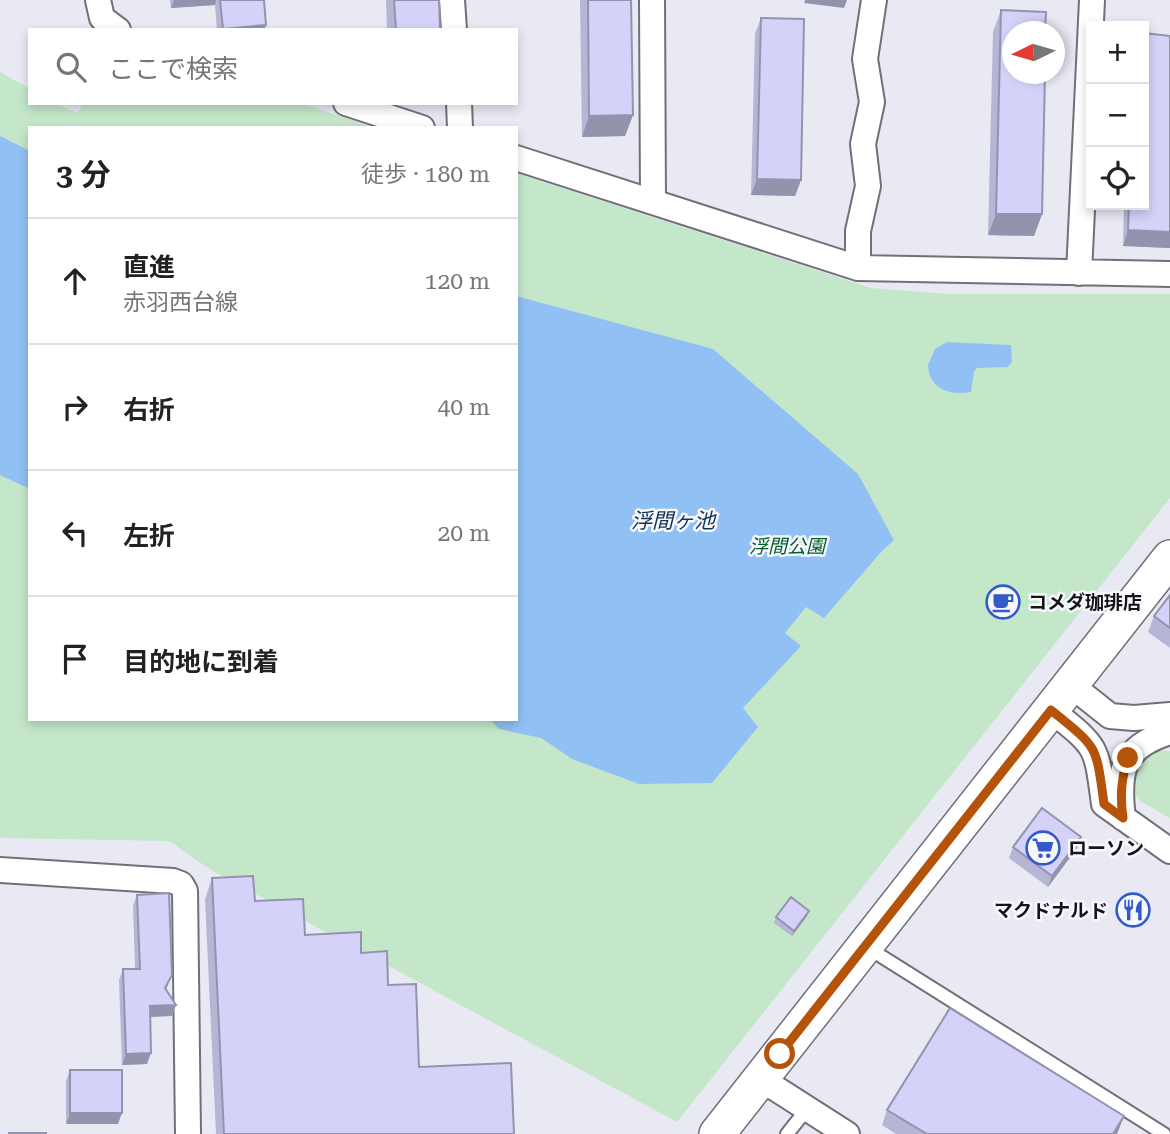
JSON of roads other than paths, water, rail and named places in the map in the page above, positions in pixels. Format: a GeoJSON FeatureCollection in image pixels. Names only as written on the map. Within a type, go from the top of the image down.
{"type":"FeatureCollection","features":[{"type":"Feature","properties":{"kind":"main road"},"geometry":{"type":"LineString","coordinates":[[717,1134],[1170,558]]}},
{"type":"Feature","properties":{"kind":"street"},"geometry":{"type":"LineString","coordinates":[[98,0],[102,18],[115,28]]}},
{"type":"Feature","properties":{"kind":"street"},"geometry":{"type":"LineString","coordinates":[[452,0],[454,28]]}},
{"type":"Feature","properties":{"kind":"street"},"geometry":{"type":"LineString","coordinates":[[652,0],[653,201]]}},
{"type":"Feature","properties":{"kind":"street"},"geometry":{"type":"LineString","coordinates":[[858,268],[858,231],[868,186],[863,144],[872,102],[865,59],[874,0]]}},
{"type":"Feature","properties":{"kind":"street"},"geometry":{"type":"LineString","coordinates":[[1079,273],[1092,0]]}},
{"type":"Feature","properties":{"kind":"street"},"geometry":{"type":"LineString","coordinates":[[352,105],[416,126]]}},
{"type":"Feature","properties":{"kind":"street"},"geometry":{"type":"LineString","coordinates":[[459,105],[460,126]]}},
{"type":"Feature","properties":{"kind":"street"},"geometry":{"type":"LineString","coordinates":[[518,159],[858,268],[1170,274]]}},
{"type":"Feature","properties":{"kind":"street"},"geometry":{"type":"LineString","coordinates":[[1061,698],[1110,716],[1134,718],[1170,715]]}},
{"type":"Feature","properties":{"kind":"street"},"geometry":{"type":"LineString","coordinates":[[1061,698],[1090,741],[1100,766],[1104,804],[1170,851]]}},
{"type":"Feature","properties":{"kind":"street"},"geometry":{"type":"LineString","coordinates":[[1123,818],[1120,796],[1128,758],[1137,746],[1150,738],[1170,732]]}},
{"type":"Feature","properties":{"kind":"street"},"geometry":{"type":"LineString","coordinates":[[0,870],[173,881],[181,884],[185,891],[188,1134]]}},
{"type":"Feature","properties":{"kind":"street"},"geometry":{"type":"LineString","coordinates":[[761,1079],[847,1134]]}},
{"type":"Feature","properties":{"kind":"lane"},"geometry":{"type":"LineString","coordinates":[[864,946],[1164,1134]]}},
{"type":"Feature","properties":{"kind":"lane"},"geometry":{"type":"LineString","coordinates":[[787,1134],[807,1109]]}},
{"type":"Feature","properties":{"kind":"water"},"geometry":{"type":"Polygon","coordinates":[[[0,136],[28,150],[28,488],[0,475],[0,136]]]}},
{"type":"Feature","properties":{"kind":"water","name":"浮間ヶ池"},"geometry":{"type":"Polygon","coordinates":[[[518,297],[713,349],[858,474],[894,540],[824,618],[806,607],[785,633],[801,646],[743,708],[758,727],[712,783],[639,784],[572,759],[541,738],[499,729],[492,721],[518,721],[518,297]]]}},
{"type":"Feature","properties":{"kind":"water"},"geometry":{"type":"Polygon","coordinates":[[[947,342],[1011,345],[1012,362],[1008,367],[977,368],[971,392],[948,392],[932,380],[928,365],[935,349],[947,342]]]}},
{"type":"Feature","properties":{"kind":"place","name":"コメダ珈琲店"},"geometry":{"type":"Point","coordinates":[1003,602]}},
{"type":"Feature","properties":{"kind":"place","name":"ローソン"},"geometry":{"type":"Point","coordinates":[1043,848]}},
{"type":"Feature","properties":{"kind":"place","name":"マクドナルド"},"geometry":{"type":"Point","coordinates":[1133,910]}},
{"type":"Feature","properties":{"kind":"park label","name":"浮間公園"},"geometry":{"type":"Point","coordinates":[787,546]}}]}
